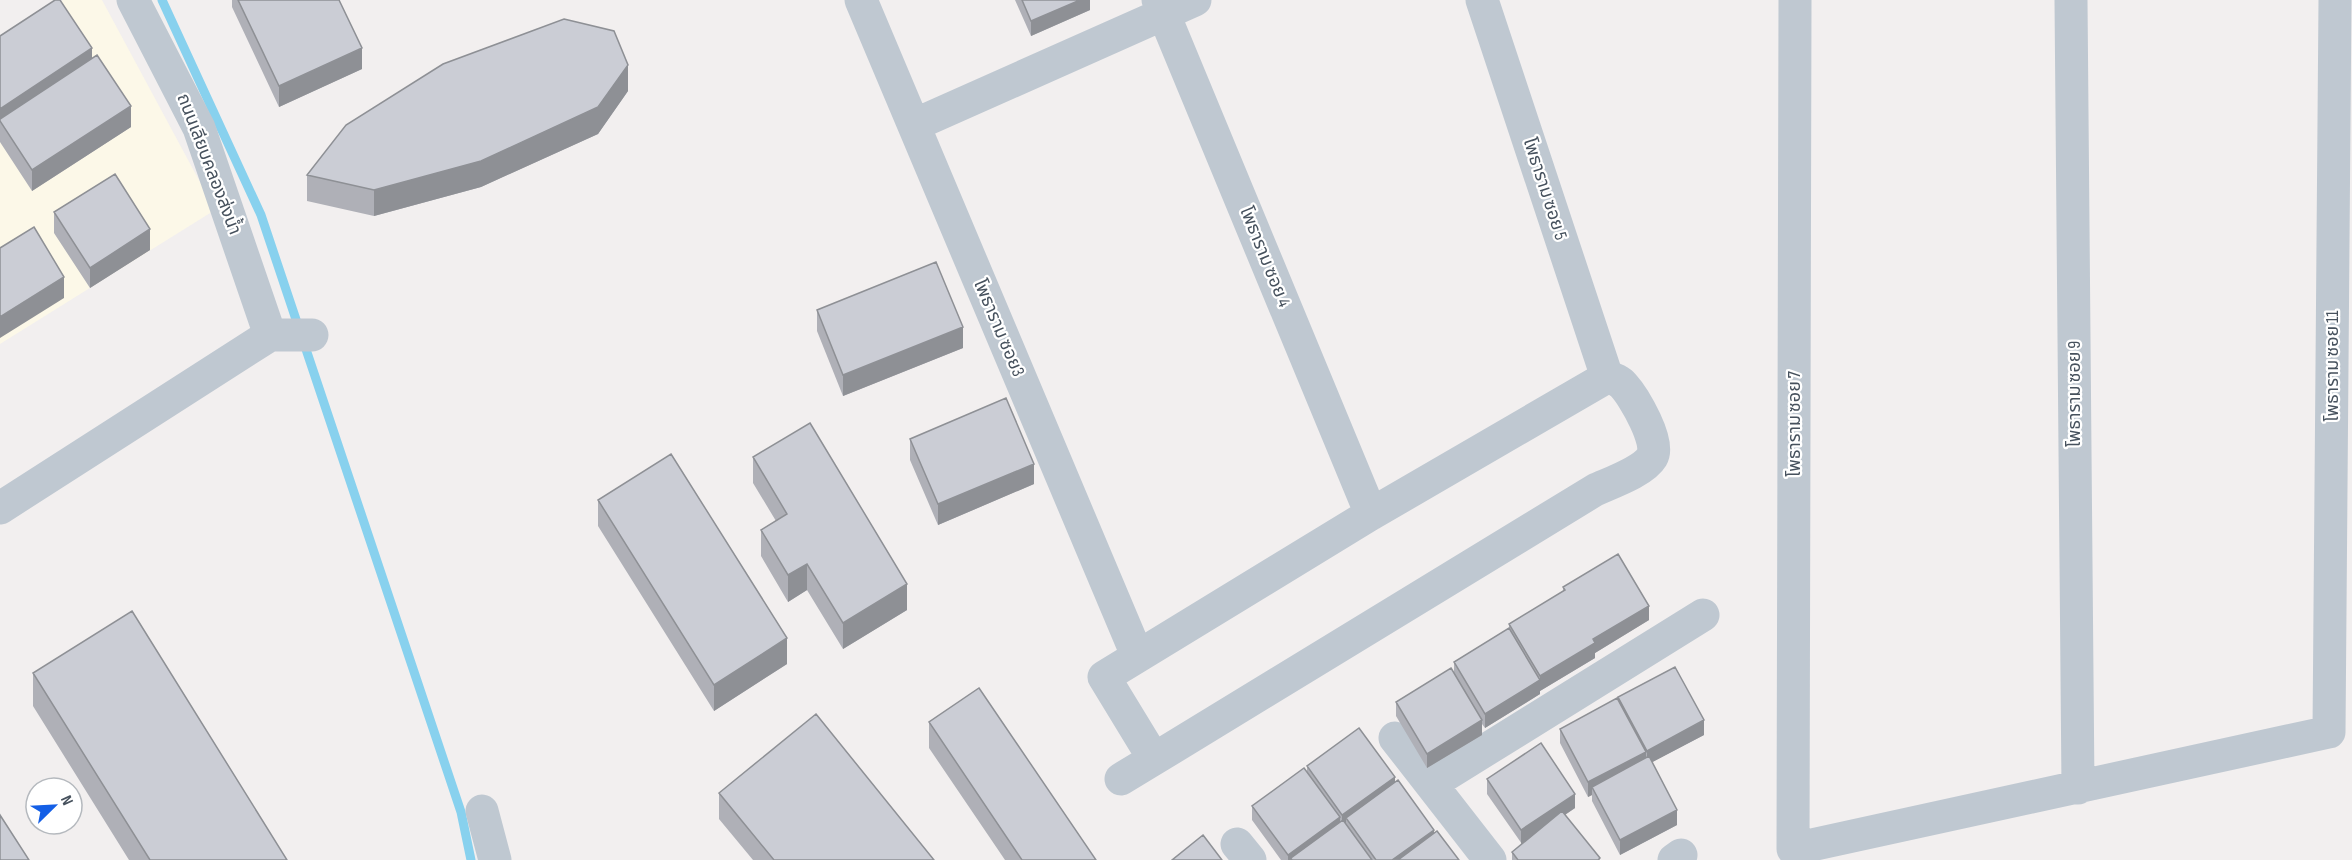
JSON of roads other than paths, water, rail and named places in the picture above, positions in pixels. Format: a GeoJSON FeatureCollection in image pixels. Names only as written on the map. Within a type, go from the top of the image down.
{"type":"FeatureCollection","features":[{"type":"Feature","properties":{"kind":"street","name":"ถนนเลียบคลองส่งน้ำ"},"geometry":{"type":"LineString","coordinates":[[133,0],[199,128],[270,335]]}},
{"type":"Feature","properties":{"kind":"street","name":"โพธาราม ซอย3"},"geometry":{"type":"LineString","coordinates":[[861,0],[1137,655]]}},
{"type":"Feature","properties":{"kind":"street"},"geometry":{"type":"LineString","coordinates":[[914,125],[1161,7],[1195,0]]}},
{"type":"Feature","properties":{"kind":"street","name":"โพธาราม ซอย 5"},"geometry":{"type":"LineString","coordinates":[[1482,0],[1607,377]]}},
{"type":"Feature","properties":{"kind":"street","name":"โพธาราม ซอย 7"},"geometry":{"type":"LineString","coordinates":[[1795,0],[1793,849],[2078,788]]}},
{"type":"Feature","properties":{"kind":"street","name":"โพธาราม ซอย 9"},"geometry":{"type":"LineString","coordinates":[[2071,0],[2078,788]]}},
{"type":"Feature","properties":{"kind":"street","name":"โพธาราม ซอย 11"},"geometry":{"type":"LineString","coordinates":[[2078,788],[2329,732],[2335,0]]}},
{"type":"Feature","properties":{"kind":"street","name":"โพธาราม ซอย 4"},"geometry":{"type":"LineString","coordinates":[[1161,7],[1371,514]]}},
{"type":"Feature","properties":{"kind":"street"},"geometry":{"type":"LineString","coordinates":[[0,508],[270,335],[312,335]]}},
{"type":"Feature","properties":{"kind":"street"},"geometry":{"type":"LineString","coordinates":[[1121,779],[1154,759],[1595,490],[1641,467],[1652,457],[1655,448],[1653,435],[1624,386],[1607,377],[1371,514],[1104,677],[1154,759]]}},
{"type":"Feature","properties":{"kind":"street"},"geometry":{"type":"LineString","coordinates":[[1431,784],[1703,615]]}},
{"type":"Feature","properties":{"kind":"street"},"geometry":{"type":"LineString","coordinates":[[1395,738],[1490,860]]}},
{"type":"Feature","properties":{"kind":"street"},"geometry":{"type":"LineString","coordinates":[[482,811],[495,860]]}},
{"type":"Feature","properties":{"kind":"waterway"},"geometry":{"type":"LineString","coordinates":[[162,0],[261,215],[461,812],[471,860]]}}]}
